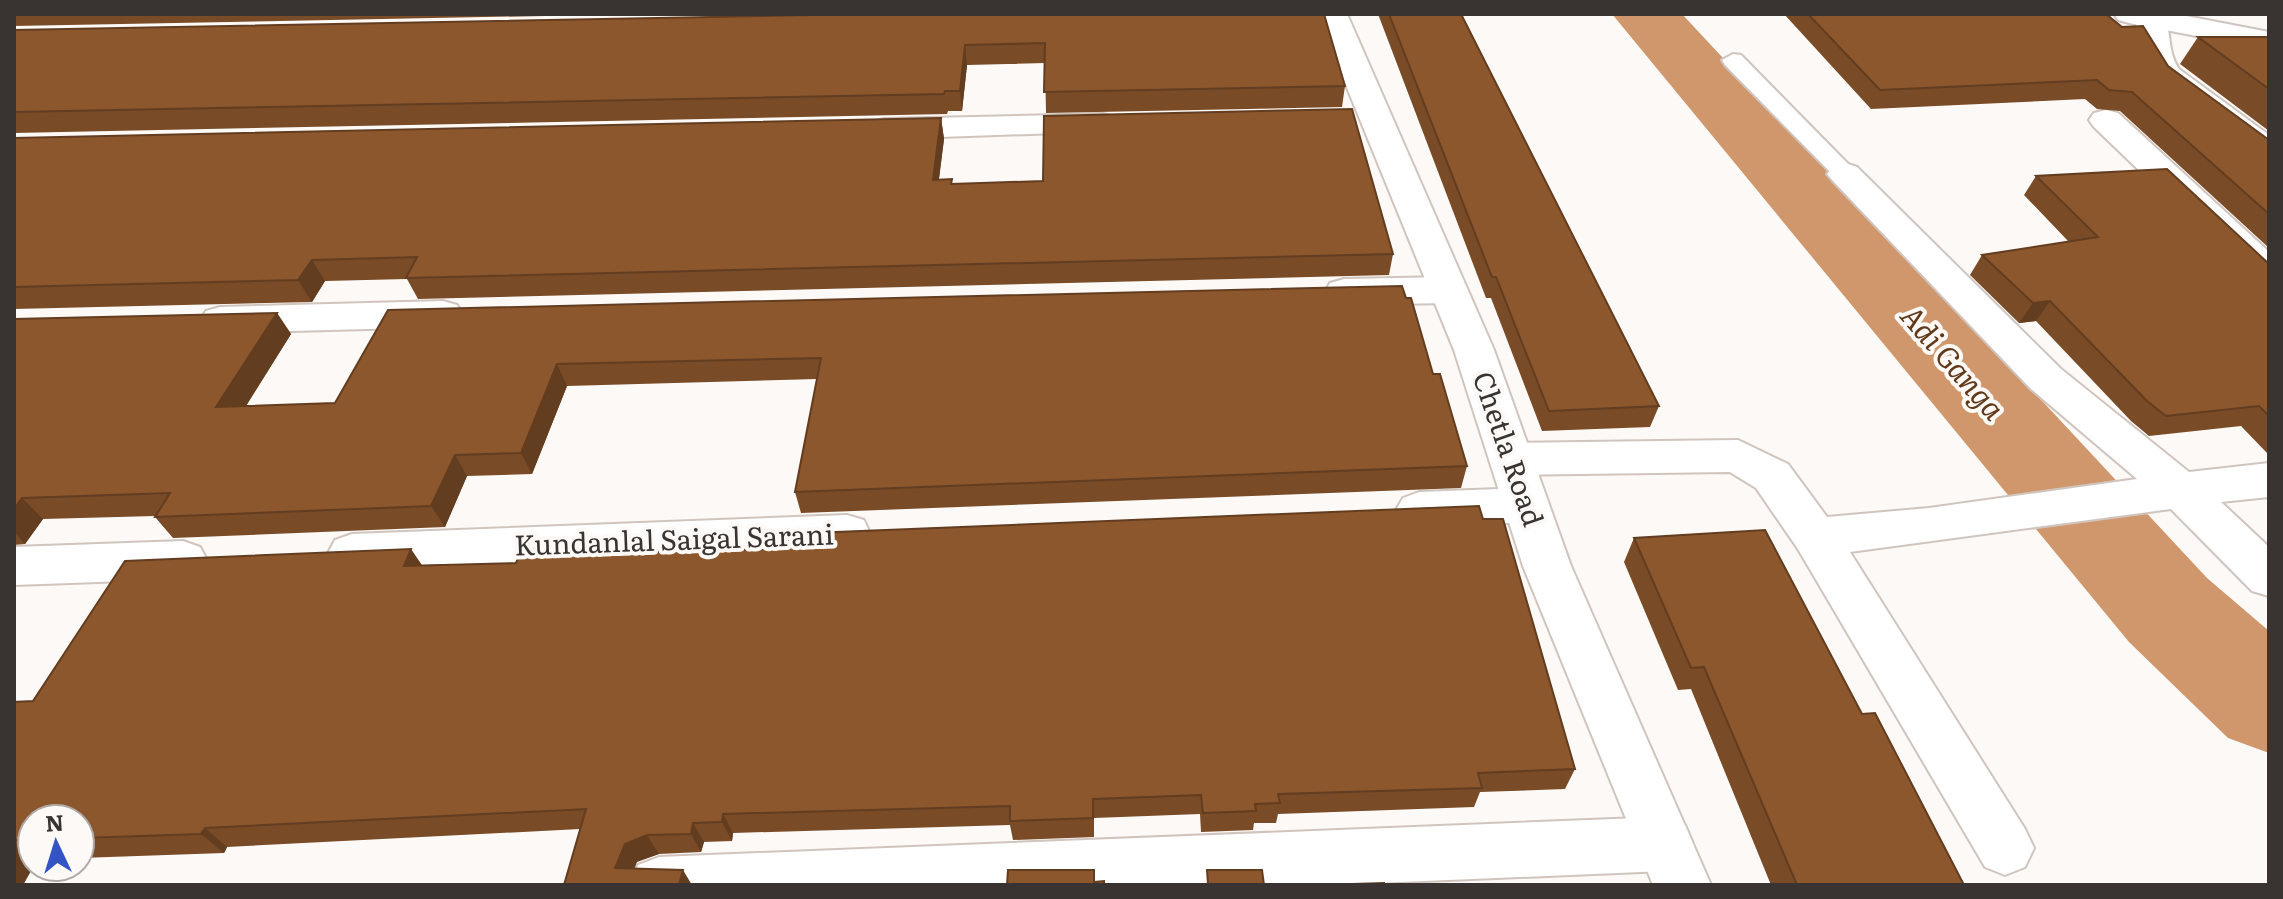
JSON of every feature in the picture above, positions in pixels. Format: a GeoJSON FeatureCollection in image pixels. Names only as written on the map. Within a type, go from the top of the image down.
{"type":"FeatureCollection","features":[{"type":"Feature","properties":{"kind":"street","name":"Chetla Road"},"geometry":{"type":"LineString","coordinates":[[1332,14],[1359,119],[1448,290],[1474,350],[1547,566],[1673,865]]}},
{"type":"Feature","properties":{"kind":"street"},"geometry":{"type":"LineString","coordinates":[[2140,18],[2269,41]]}},
{"type":"Feature","properties":{"kind":"street"},"geometry":{"type":"LineString","coordinates":[[2140,18],[2154,55],[2168,76],[2269,151]]}},
{"type":"Feature","properties":{"kind":"street"},"geometry":{"type":"LineString","coordinates":[[2106,120],[2269,273]]}},
{"type":"Feature","properties":{"kind":"street"},"geometry":{"type":"LineString","coordinates":[[853,129],[1138,124]]}},
{"type":"Feature","properties":{"kind":"street"},"geometry":{"type":"LineString","coordinates":[[1845,174],[2046,379],[2269,577]]}},
{"type":"Feature","properties":{"kind":"street"},"geometry":{"type":"LineString","coordinates":[[1305,293],[1448,290]]}},
{"type":"Feature","properties":{"kind":"street"},"geometry":{"type":"LineString","coordinates":[[183,321],[480,313]]}},
{"type":"Feature","properties":{"kind":"street"},"geometry":{"type":"LineString","coordinates":[[1511,459],[1738,456],[1772,476],[1815,536],[2005,848]]}},
{"type":"Feature","properties":{"kind":"street"},"geometry":{"type":"LineString","coordinates":[[1815,536],[1904,531],[2168,490],[2269,480]]}},
{"type":"Feature","properties":{"kind":"street"},"geometry":{"type":"LineString","coordinates":[[1383,511],[1526,505]]}},
{"type":"Feature","properties":{"kind":"street","name":"Kundanlal Saigal Sarani"},"geometry":{"type":"LineString","coordinates":[[316,554],[890,531]]}},
{"type":"Feature","properties":{"kind":"street"},"geometry":{"type":"LineString","coordinates":[[14,566],[221,558]]}},
{"type":"Feature","properties":{"kind":"street"},"geometry":{"type":"LineString","coordinates":[[659,885],[1673,865]]}},
{"type":"Feature","properties":{"kind":"lane"},"geometry":{"type":"LineString","coordinates":[[1733,60],[1845,174]]}},
{"type":"Feature","properties":{"kind":"building"},"geometry":{"type":"Polygon","coordinates":[[[864,14],[1324,14],[1345,86],[1044,92],[1045,43],[965,45],[960,91],[945,91],[944,94],[14,112],[14,30],[864,14]]]}},
{"type":"Feature","properties":{"kind":"building"},"geometry":{"type":"Polygon","coordinates":[[[1389,14],[1461,14],[1659,406],[1549,411],[1496,277],[1492,277],[1389,14]]]}},
{"type":"Feature","properties":{"kind":"building"},"geometry":{"type":"Polygon","coordinates":[[[1808,14],[2106,14],[2122,27],[2143,26],[2168,66],[2269,140],[2269,214],[2132,92],[2109,90],[2097,80],[1880,90],[1808,14]]]}},
{"type":"Feature","properties":{"kind":"building"},"geometry":{"type":"Polygon","coordinates":[[[2198,37],[2269,37],[2269,89],[2198,37]]]}},
{"type":"Feature","properties":{"kind":"building"},"geometry":{"type":"Polygon","coordinates":[[[1352,109],[1393,254],[406,278],[417,257],[312,260],[298,280],[14,287],[14,138],[941,118],[933,180],[952,179],[951,184],[1043,181],[1044,116],[1352,109]]]}},
{"type":"Feature","properties":{"kind":"building"},"geometry":{"type":"Polygon","coordinates":[[[2167,169],[2269,264],[2269,416],[2259,406],[2166,416],[2147,401],[2050,301],[2033,303],[1982,255],[2098,237],[2036,176],[2167,169]]]}},
{"type":"Feature","properties":{"kind":"building"},"geometry":{"type":"Polygon","coordinates":[[[1402,286],[1406,298],[1411,298],[1433,374],[1440,374],[1467,466],[795,492],[821,358],[557,364],[521,453],[455,455],[431,506],[155,517],[170,493],[22,498],[14,509],[14,319],[277,313],[216,407],[335,403],[388,310],[1402,286]]]}},
{"type":"Feature","properties":{"kind":"building"},"geometry":{"type":"Polygon","coordinates":[[[1479,506],[1483,519],[1503,519],[1575,769],[1478,773],[1482,788],[1278,794],[1280,803],[1255,804],[1256,811],[1203,813],[1201,795],[1093,799],[1093,818],[1010,821],[1010,806],[723,814],[722,822],[693,823],[691,834],[647,835],[625,844],[615,868],[683,870],[679,885],[564,885],[586,809],[205,828],[201,834],[96,837],[96,803],[16,803],[14,840],[14,702],[33,701],[125,561],[411,549],[404,566],[516,563],[522,549],[600,547],[598,553],[779,549],[784,546],[786,534],[1479,506]]]}},
{"type":"Feature","properties":{"kind":"building"},"geometry":{"type":"Polygon","coordinates":[[[1765,530],[1862,714],[1875,713],[1964,885],[1797,885],[1704,667],[1691,668],[1634,538],[1765,530]]]}},
{"type":"Feature","properties":{"kind":"building"},"geometry":{"type":"Polygon","coordinates":[[[1008,870],[1094,870],[1094,882],[1104,881],[1104,885],[1007,885],[1008,870]]]}},
{"type":"Feature","properties":{"kind":"building"},"geometry":{"type":"Polygon","coordinates":[[[1207,870],[1262,870],[1264,885],[1178,885],[1208,884],[1207,870]]]}},
{"type":"Feature","properties":{"kind":"building"},"geometry":{"type":"Polygon","coordinates":[[[1384,883],[1384,885],[1319,885],[1384,883]]]}},
{"type":"Feature","properties":{"kind":"waterway","name":"Adi Ganga"},"geometry":{"type":"LineString","coordinates":[[1645,14],[2168,610],[2269,702]]}}]}
